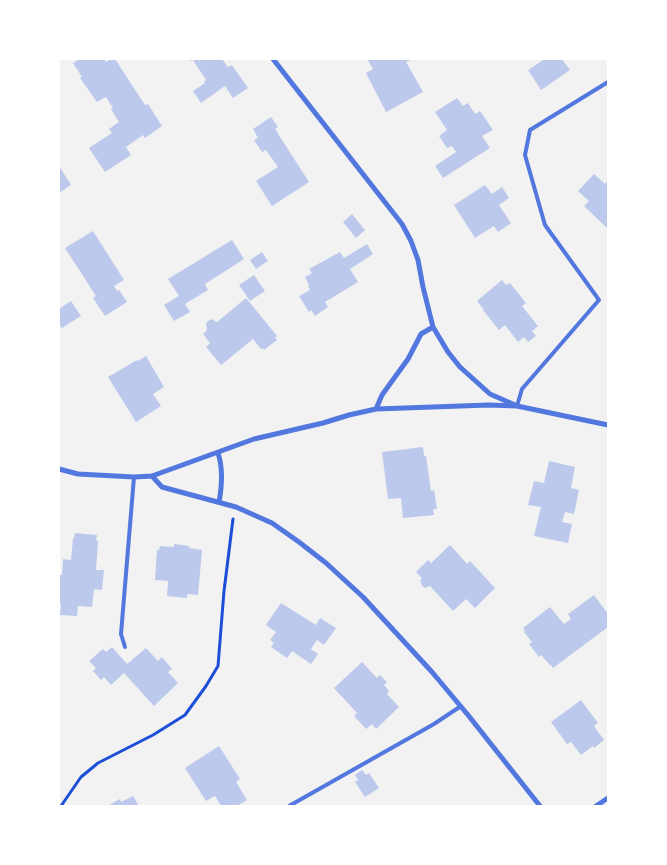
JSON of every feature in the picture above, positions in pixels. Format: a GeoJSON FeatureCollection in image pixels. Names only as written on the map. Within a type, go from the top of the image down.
{"type":"FeatureCollection","features":[{"type":"Feature","properties":{"kind":"street"},"geometry":{"type":"LineString","coordinates":[[274,59],[402,224],[418,260],[433,327],[448,352],[460,367],[490,394],[517,406]]}},
{"type":"Feature","properties":{"kind":"street"},"geometry":{"type":"LineString","coordinates":[[376,409],[382,395],[408,359],[421,334],[433,327]]}},
{"type":"Feature","properties":{"kind":"street"},"geometry":{"type":"LineString","coordinates":[[59,469],[78,474],[152,476],[254,439],[376,409],[489,405],[517,406],[608,424]]}},
{"type":"Feature","properties":{"kind":"street"},"geometry":{"type":"LineString","coordinates":[[218,453],[221,462],[219,502]]}},
{"type":"Feature","properties":{"kind":"street"},"geometry":{"type":"LineString","coordinates":[[152,476],[162,487],[236,507],[272,523],[326,563],[363,597],[432,672],[540,806]]}},
{"type":"Feature","properties":{"kind":"street"},"geometry":{"type":"LineString","coordinates":[[596,806],[608,798]]}},
{"type":"Feature","properties":{"kind":"lane"},"geometry":{"type":"LineString","coordinates":[[517,406],[522,389],[599,300],[545,225],[525,155],[530,130],[608,82]]}},
{"type":"Feature","properties":{"kind":"lane"},"geometry":{"type":"LineString","coordinates":[[125,648],[121,634],[134,477]]}},
{"type":"Feature","properties":{"kind":"lane"},"geometry":{"type":"LineString","coordinates":[[289,806],[434,724],[461,706]]}},
{"type":"Feature","properties":{"kind":"path"},"geometry":{"type":"LineString","coordinates":[[61,806],[82,777],[98,763],[153,735],[185,715],[218,666],[233,518],[236,507]]}},
{"type":"Feature","properties":{"kind":"building"},"geometry":{"type":"Polygon","coordinates":[[[80,59],[104,59],[106,62],[115,59],[145,105],[148,104],[162,126],[145,138],[143,135],[126,147],[131,155],[105,172],[89,148],[112,133],[109,129],[119,122],[106,97],[97,102],[80,78],[82,77],[73,63],[80,59]]]}},
{"type":"Feature","properties":{"kind":"building"},"geometry":{"type":"Polygon","coordinates":[[[189,59],[222,59],[228,67],[232,65],[248,88],[233,98],[225,86],[201,103],[193,91],[205,83],[206,80],[193,60],[189,59]]]}},
{"type":"Feature","properties":{"kind":"building"},"geometry":{"type":"Polygon","coordinates":[[[367,59],[413,59],[406,62],[423,92],[386,112],[366,73],[373,69],[367,59]]]}},
{"type":"Feature","properties":{"kind":"building"},"geometry":{"type":"Polygon","coordinates":[[[545,59],[562,59],[570,70],[541,90],[528,70],[545,59]]]}},
{"type":"Feature","properties":{"kind":"building"},"geometry":{"type":"Polygon","coordinates":[[[457,98],[463,106],[468,103],[475,114],[480,111],[493,130],[482,136],[490,148],[443,178],[435,166],[456,152],[452,146],[447,148],[439,136],[447,130],[435,112],[457,98]]]}},
{"type":"Feature","properties":{"kind":"building"},"geometry":{"type":"Polygon","coordinates":[[[271,117],[278,127],[275,129],[309,182],[272,206],[256,181],[278,167],[266,150],[262,152],[254,140],[258,138],[253,129],[271,117]]]}},
{"type":"Feature","properties":{"kind":"building"},"geometry":{"type":"Polygon","coordinates":[[[59,166],[71,185],[59,193],[59,166]]]}},
{"type":"Feature","properties":{"kind":"building"},"geometry":{"type":"Polygon","coordinates":[[[594,174],[605,184],[608,181],[608,229],[584,206],[589,201],[578,191],[594,174]]]}},
{"type":"Feature","properties":{"kind":"building"},"geometry":{"type":"Polygon","coordinates":[[[485,185],[492,194],[502,187],[509,198],[499,205],[511,223],[498,232],[494,226],[475,238],[454,205],[485,185]]]}},
{"type":"Feature","properties":{"kind":"building"},"geometry":{"type":"Polygon","coordinates":[[[352,214],[365,230],[356,238],[343,222],[352,214]]]}},
{"type":"Feature","properties":{"kind":"building"},"geometry":{"type":"Polygon","coordinates":[[[93,231],[124,280],[114,286],[127,302],[105,316],[93,298],[96,296],[65,248],[93,231]]]}},
{"type":"Feature","properties":{"kind":"building"},"geometry":{"type":"Polygon","coordinates":[[[232,240],[244,259],[205,284],[208,290],[185,304],[190,312],[174,321],[164,305],[179,296],[168,279],[232,240]]]}},
{"type":"Feature","properties":{"kind":"building"},"geometry":{"type":"Polygon","coordinates":[[[367,244],[373,254],[350,269],[358,282],[325,302],[328,307],[315,316],[311,310],[309,312],[299,296],[310,290],[305,277],[312,273],[309,269],[340,252],[344,258],[367,244]]]}},
{"type":"Feature","properties":{"kind":"building"},"geometry":{"type":"Polygon","coordinates":[[[262,252],[268,261],[256,269],[250,260],[262,252]]]}},
{"type":"Feature","properties":{"kind":"building"},"geometry":{"type":"Polygon","coordinates":[[[254,275],[265,291],[250,301],[239,285],[254,275]]]}},
{"type":"Feature","properties":{"kind":"building"},"geometry":{"type":"Polygon","coordinates":[[[502,280],[506,285],[510,283],[526,303],[522,306],[538,326],[532,331],[536,336],[528,342],[524,337],[518,342],[505,325],[499,330],[477,301],[502,280]]]}},
{"type":"Feature","properties":{"kind":"building"},"geometry":{"type":"Polygon","coordinates":[[[246,298],[277,336],[275,338],[277,340],[264,350],[253,339],[221,365],[206,347],[210,343],[203,334],[207,330],[206,323],[211,319],[217,322],[246,298]]]}},
{"type":"Feature","properties":{"kind":"building"},"geometry":{"type":"Polygon","coordinates":[[[71,301],[81,316],[62,328],[59,324],[59,309],[71,301]]]}},
{"type":"Feature","properties":{"kind":"building"},"geometry":{"type":"Polygon","coordinates":[[[146,356],[164,387],[153,394],[161,406],[136,422],[108,377],[146,356]]]}},
{"type":"Feature","properties":{"kind":"building"},"geometry":{"type":"Polygon","coordinates":[[[423,447],[431,491],[434,490],[437,509],[433,509],[434,515],[403,518],[401,498],[388,499],[382,452],[423,447]]]}},
{"type":"Feature","properties":{"kind":"building"},"geometry":{"type":"Polygon","coordinates":[[[549,461],[575,467],[571,488],[579,490],[574,514],[565,512],[562,522],[572,524],[568,543],[534,536],[541,507],[528,505],[534,481],[544,483],[549,461]]]}},
{"type":"Feature","properties":{"kind":"building"},"geometry":{"type":"Polygon","coordinates":[[[75,533],[97,535],[96,570],[104,570],[102,590],[94,589],[92,607],[78,606],[77,616],[60,615],[59,575],[62,575],[63,559],[71,560],[75,533]]]}},
{"type":"Feature","properties":{"kind":"building"},"geometry":{"type":"Polygon","coordinates":[[[174,544],[202,550],[198,595],[187,594],[187,598],[167,596],[168,581],[155,580],[157,550],[159,550],[160,546],[174,547],[174,544]]]}},
{"type":"Feature","properties":{"kind":"building"},"geometry":{"type":"Polygon","coordinates":[[[450,545],[467,564],[470,561],[495,588],[475,608],[466,599],[453,611],[430,586],[425,588],[422,586],[420,580],[422,578],[416,572],[428,560],[431,563],[450,545]]]}},
{"type":"Feature","properties":{"kind":"building"},"geometry":{"type":"Polygon","coordinates":[[[594,595],[608,614],[608,627],[553,668],[541,655],[539,657],[529,644],[532,642],[523,628],[550,607],[564,624],[571,619],[568,614],[594,595]]]}},
{"type":"Feature","properties":{"kind":"building"},"geometry":{"type":"Polygon","coordinates":[[[281,603],[316,625],[320,618],[336,628],[324,645],[317,640],[311,649],[318,654],[311,664],[292,651],[287,658],[271,647],[274,643],[270,640],[276,632],[266,625],[281,603]]]}},
{"type":"Feature","properties":{"kind":"building"},"geometry":{"type":"Polygon","coordinates":[[[112,647],[127,664],[146,648],[158,661],[162,657],[172,669],[168,672],[178,683],[154,706],[124,673],[111,685],[104,677],[101,680],[93,671],[96,668],[89,661],[103,649],[106,652],[112,647]]]}},
{"type":"Feature","properties":{"kind":"building"},"geometry":{"type":"Polygon","coordinates":[[[362,662],[377,678],[380,675],[387,682],[384,685],[389,691],[387,694],[399,707],[376,729],[372,724],[366,729],[354,716],[357,713],[334,688],[362,662]]]}},
{"type":"Feature","properties":{"kind":"building"},"geometry":{"type":"Polygon","coordinates":[[[581,700],[598,723],[594,726],[604,740],[581,755],[571,742],[567,744],[551,722],[581,700]]]}},
{"type":"Feature","properties":{"kind":"building"},"geometry":{"type":"Polygon","coordinates":[[[219,746],[240,779],[236,782],[247,800],[237,806],[221,806],[215,796],[206,801],[185,768],[219,746]]]}},
{"type":"Feature","properties":{"kind":"building"},"geometry":{"type":"Polygon","coordinates":[[[362,770],[366,775],[369,773],[379,788],[365,797],[355,782],[358,780],[355,775],[362,770]]]}},
{"type":"Feature","properties":{"kind":"building"},"geometry":{"type":"Polygon","coordinates":[[[133,796],[139,806],[109,805],[120,799],[121,802],[133,796]]]}}]}
